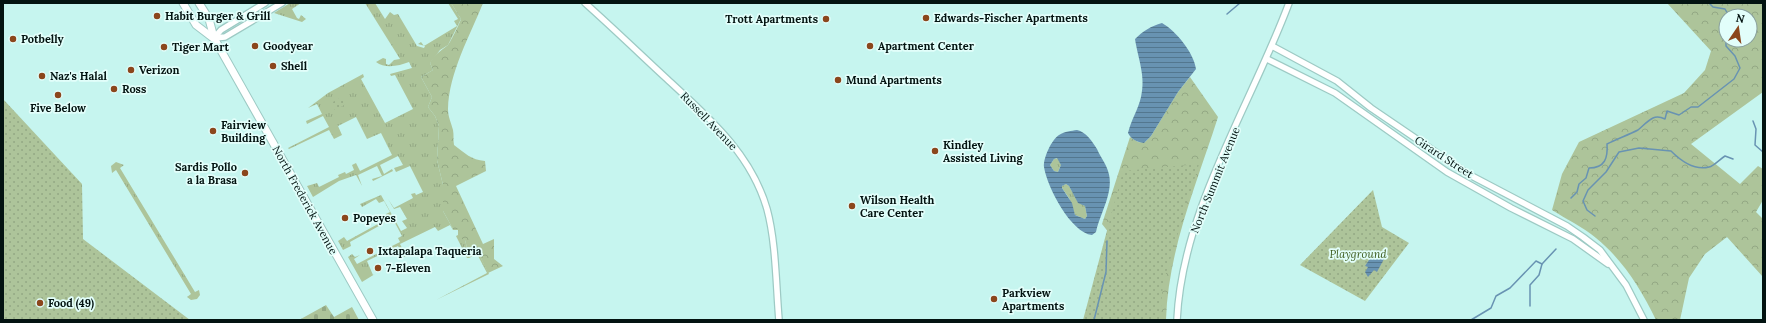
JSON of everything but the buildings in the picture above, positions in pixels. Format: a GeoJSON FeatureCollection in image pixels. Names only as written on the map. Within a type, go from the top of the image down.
{"type":"FeatureCollection","features":[{"type":"Feature","properties":{"kind":"main road","name":"North Frederick Avenue"},"geometry":{"type":"LineString","coordinates":[[183,3],[196,25],[214,38]]}},
{"type":"Feature","properties":{"kind":"main road","name":"North Frederick Avenue"},"geometry":{"type":"LineString","coordinates":[[199,3],[208,19],[214,38],[373,320]]}},
{"type":"Feature","properties":{"kind":"street"},"geometry":{"type":"LineString","coordinates":[[214,38],[221,30],[264,3]]}},
{"type":"Feature","properties":{"kind":"street"},"geometry":{"type":"LineString","coordinates":[[214,38],[225,37],[282,3]]}},
{"type":"Feature","properties":{"kind":"street","name":"Russell Avenue"},"geometry":{"type":"LineString","coordinates":[[585,3],[704,113],[733,143],[750,166],[762,194],[770,224],[779,320]]}},
{"type":"Feature","properties":{"kind":"street","name":"North Summit Avenue"},"geometry":{"type":"LineString","coordinates":[[1177,320],[1183,272],[1196,224],[1220,162],[1267,59],[1289,3]]}},
{"type":"Feature","properties":{"kind":"street","name":"Girard Street"},"geometry":{"type":"LineString","coordinates":[[1272,46],[1337,81],[1377,112],[1468,174],[1567,226],[1600,250],[1637,304],[1644,320]]}},
{"type":"Feature","properties":{"kind":"street","name":"Girard Street"},"geometry":{"type":"LineString","coordinates":[[1267,59],[1335,93],[1447,172],[1512,208],[1573,239],[1614,269]]}},
{"type":"Feature","properties":{"kind":"green space"},"geometry":{"type":"Polygon","coordinates":[[[290,3],[301,3],[292,9],[297,18],[299,19],[301,15],[306,19],[302,22],[274,13],[290,3]]]}},
{"type":"Feature","properties":{"kind":"green space"},"geometry":{"type":"Polygon","coordinates":[[[365,3],[375,3],[385,19],[390,12],[394,15],[398,14],[417,46],[424,48],[424,46],[457,26],[454,21],[458,19],[448,3],[451,3],[461,19],[448,45],[440,50],[430,63],[433,70],[421,77],[432,97],[428,107],[435,116],[439,126],[437,160],[443,185],[443,211],[453,229],[458,229],[465,240],[467,248],[478,252],[489,274],[436,300],[487,273],[477,254],[467,258],[456,236],[458,235],[458,230],[453,230],[450,225],[438,231],[435,227],[400,244],[406,256],[404,257],[398,246],[367,261],[373,275],[375,274],[362,282],[348,257],[352,254],[355,257],[360,255],[354,259],[357,264],[380,252],[379,250],[384,250],[400,242],[398,238],[402,236],[395,223],[391,224],[388,221],[350,242],[351,246],[343,250],[338,241],[344,237],[347,241],[387,219],[386,214],[390,212],[384,201],[379,203],[376,199],[362,207],[360,204],[381,195],[401,231],[407,228],[402,221],[407,219],[400,207],[394,209],[388,199],[394,208],[413,198],[411,194],[415,193],[416,195],[423,192],[410,166],[396,172],[394,168],[403,165],[398,156],[380,165],[384,174],[392,169],[393,171],[373,181],[372,179],[382,176],[377,166],[358,175],[362,186],[356,175],[339,181],[313,197],[307,186],[317,183],[319,187],[339,177],[338,175],[345,172],[346,174],[354,170],[352,165],[356,163],[360,171],[392,155],[381,133],[367,139],[356,117],[338,126],[342,135],[334,139],[329,130],[289,149],[288,148],[329,127],[323,116],[307,124],[306,121],[322,114],[317,104],[308,108],[328,93],[363,74],[364,77],[361,79],[385,123],[413,109],[395,75],[391,76],[390,74],[412,68],[409,62],[397,66],[384,66],[376,62],[383,58],[386,59],[386,64],[389,65],[394,60],[400,59],[365,3]]]}},
{"type":"Feature","properties":{"kind":"green space"},"geometry":{"type":"Polygon","coordinates":[[[451,3],[483,3],[456,68],[449,95],[448,109],[453,130],[454,145],[472,158],[485,161],[486,171],[456,186],[483,244],[494,239],[494,259],[503,266],[488,273],[478,252],[473,255],[467,248],[465,240],[459,238],[458,229],[453,229],[443,211],[443,185],[437,160],[439,126],[435,116],[428,107],[432,97],[421,77],[433,70],[430,63],[436,55],[448,45],[460,22],[461,19],[451,3]]]}},
{"type":"Feature","properties":{"kind":"green space"},"geometry":{"type":"Polygon","coordinates":[[[1667,3],[1763,3],[1763,92],[1691,144],[1740,184],[1758,166],[1763,169],[1763,200],[1756,212],[1763,219],[1763,277],[1727,237],[1705,254],[1689,278],[1680,320],[1656,320],[1638,286],[1615,256],[1591,234],[1552,210],[1562,174],[1579,142],[1684,93],[1705,70],[1711,51],[1667,3]]]}},
{"type":"Feature","properties":{"kind":"green space"},"geometry":{"type":"Polygon","coordinates":[[[1190,77],[1218,117],[1178,242],[1168,294],[1166,320],[1100,320],[1113,238],[1102,224],[1130,137],[1138,142],[1144,143],[1151,136],[1178,92],[1190,77]]]}},
{"type":"Feature","properties":{"kind":"green space"},"geometry":{"type":"Polygon","coordinates":[[[342,97],[346,104],[335,110],[331,103],[342,97]]]}},
{"type":"Feature","properties":{"kind":"green space"},"geometry":{"type":"Polygon","coordinates":[[[3,99],[82,184],[83,239],[190,320],[3,320],[3,99]]]}},
{"type":"Feature","properties":{"kind":"green space"},"geometry":{"type":"Polygon","coordinates":[[[1058,158],[1061,165],[1058,172],[1054,171],[1050,165],[1054,159],[1058,158]]]}},
{"type":"Feature","properties":{"kind":"green space"},"geometry":{"type":"Polygon","coordinates":[[[116,162],[124,165],[120,168],[195,292],[199,290],[200,295],[197,299],[191,300],[187,297],[191,294],[116,170],[112,173],[111,166],[116,162]]]}},
{"type":"Feature","properties":{"kind":"green space"},"geometry":{"type":"Polygon","coordinates":[[[1199,164],[1163,283],[1160,320],[1083,320],[1123,171],[1199,164]]]}},
{"type":"Feature","properties":{"kind":"green space"},"geometry":{"type":"Polygon","coordinates":[[[1066,184],[1069,186],[1078,202],[1085,206],[1087,216],[1085,219],[1075,215],[1069,198],[1062,188],[1062,186],[1066,184]]]}},
{"type":"Feature","properties":{"kind":"green space","name":"Playground"},"geometry":{"type":"Polygon","coordinates":[[[1373,190],[1382,227],[1409,243],[1365,301],[1300,265],[1373,190]]]}},
{"type":"Feature","properties":{"kind":"green space"},"geometry":{"type":"Polygon","coordinates":[[[326,305],[334,317],[352,307],[359,320],[299,320],[326,305]]]}},
{"type":"Feature","properties":{"kind":"water"},"geometry":{"type":"Polygon","coordinates":[[[1162,23],[1173,31],[1184,43],[1192,56],[1196,69],[1178,92],[1151,136],[1144,143],[1135,140],[1128,133],[1140,102],[1143,82],[1135,39],[1147,29],[1162,23]]]}},
{"type":"Feature","properties":{"kind":"water"},"geometry":{"type":"Polygon","coordinates":[[[1077,130],[1088,137],[1093,143],[1106,166],[1110,179],[1106,202],[1096,232],[1092,235],[1084,232],[1068,218],[1055,197],[1046,176],[1044,167],[1046,154],[1056,137],[1066,132],[1077,130]],[[1057,158],[1054,159],[1050,165],[1054,171],[1058,172],[1061,165],[1057,158]],[[1066,184],[1062,186],[1062,188],[1072,203],[1075,215],[1085,219],[1087,216],[1085,206],[1078,203],[1069,186],[1066,184]]]}},
{"type":"Feature","properties":{"kind":"water"},"geometry":{"type":"Polygon","coordinates":[[[1375,251],[1385,257],[1377,272],[1374,270],[1368,277],[1365,272],[1368,267],[1365,266],[1375,251]]]}},
{"type":"Feature","properties":{"kind":"waterway"},"geometry":{"type":"LineString","coordinates":[[1227,14],[1240,3]]}},
{"type":"Feature","properties":{"kind":"waterway"},"geometry":{"type":"LineString","coordinates":[[1709,3],[1713,7],[1719,8]]}},
{"type":"Feature","properties":{"kind":"waterway"},"geometry":{"type":"LineString","coordinates":[[1571,198],[1577,192],[1579,184],[1586,178],[1589,168],[1594,168],[1602,164],[1606,158],[1607,144],[1638,130],[1653,118],[1659,117],[1665,119],[1667,111],[1679,115],[1691,107],[1698,107],[1734,79],[1740,68],[1735,56],[1728,48]]}},
{"type":"Feature","properties":{"kind":"waterway"},"geometry":{"type":"LineString","coordinates":[[1753,121],[1756,129],[1755,145],[1763,152]]}},
{"type":"Feature","properties":{"kind":"waterway"},"geometry":{"type":"LineString","coordinates":[[1595,216],[1587,210],[1583,201],[1588,190],[1606,172],[1619,152],[1639,148],[1671,151],[1688,164],[1703,168],[1713,165],[1725,156],[1733,159]]}},
{"type":"Feature","properties":{"kind":"waterway"},"geometry":{"type":"LineString","coordinates":[[1094,320],[1106,272],[1107,241]]}},
{"type":"Feature","properties":{"kind":"waterway"},"geometry":{"type":"LineString","coordinates":[[1471,320],[1491,308],[1496,296],[1510,288],[1536,261],[1542,264],[1556,249]]}},
{"type":"Feature","properties":{"kind":"waterway"},"geometry":{"type":"LineString","coordinates":[[1530,306],[1530,285],[1539,275],[1542,264]]}},
{"type":"Feature","properties":{"kind":"place","name":"Habit Burger & Grill"},"geometry":{"type":"Point","coordinates":[157,16]}},
{"type":"Feature","properties":{"kind":"place","name":"Edwards-Fischer Apartments"},"geometry":{"type":"Point","coordinates":[926,18]}},
{"type":"Feature","properties":{"kind":"place","name":"Trott Apartments"},"geometry":{"type":"Point","coordinates":[826,19]}},
{"type":"Feature","properties":{"kind":"place","name":"Potbelly"},"geometry":{"type":"Point","coordinates":[13,39]}},
{"type":"Feature","properties":{"kind":"place","name":"Goodyear"},"geometry":{"type":"Point","coordinates":[255,46]}},
{"type":"Feature","properties":{"kind":"place","name":"Apartment Center"},"geometry":{"type":"Point","coordinates":[870,46]}},
{"type":"Feature","properties":{"kind":"place","name":"Tiger Mart"},"geometry":{"type":"Point","coordinates":[164,47]}},
{"type":"Feature","properties":{"kind":"place","name":"Shell"},"geometry":{"type":"Point","coordinates":[273,66]}},
{"type":"Feature","properties":{"kind":"place","name":"Verizon"},"geometry":{"type":"Point","coordinates":[131,70]}},
{"type":"Feature","properties":{"kind":"place","name":"Naz's Halal"},"geometry":{"type":"Point","coordinates":[42,76]}},
{"type":"Feature","properties":{"kind":"place","name":"Mund Apartments"},"geometry":{"type":"Point","coordinates":[838,80]}},
{"type":"Feature","properties":{"kind":"place","name":"Ross"},"geometry":{"type":"Point","coordinates":[114,89]}},
{"type":"Feature","properties":{"kind":"place","name":"Five Below"},"geometry":{"type":"Point","coordinates":[58,95]}},
{"type":"Feature","properties":{"kind":"place","name":"Fairview Building"},"geometry":{"type":"Point","coordinates":[213,131]}},
{"type":"Feature","properties":{"kind":"place","name":"Kindley Assisted Living"},"geometry":{"type":"Point","coordinates":[935,151]}},
{"type":"Feature","properties":{"kind":"place","name":"Sardis Pollo a la Brasa"},"geometry":{"type":"Point","coordinates":[245,173]}},
{"type":"Feature","properties":{"kind":"place","name":"Wilson Health Care Center"},"geometry":{"type":"Point","coordinates":[852,206]}},
{"type":"Feature","properties":{"kind":"place","name":"Popeyes"},"geometry":{"type":"Point","coordinates":[345,218]}},
{"type":"Feature","properties":{"kind":"place","name":"Ixtapalapa Taqueria"},"geometry":{"type":"Point","coordinates":[370,251]}},
{"type":"Feature","properties":{"kind":"place","name":"7-Eleven"},"geometry":{"type":"Point","coordinates":[378,268]}},
{"type":"Feature","properties":{"kind":"place","name":"Parkview Apartments"},"geometry":{"type":"Point","coordinates":[994,299]}},
{"type":"Feature","properties":{"kind":"place","name":"Food (49)"},"geometry":{"type":"Point","coordinates":[40,303]}}]}
